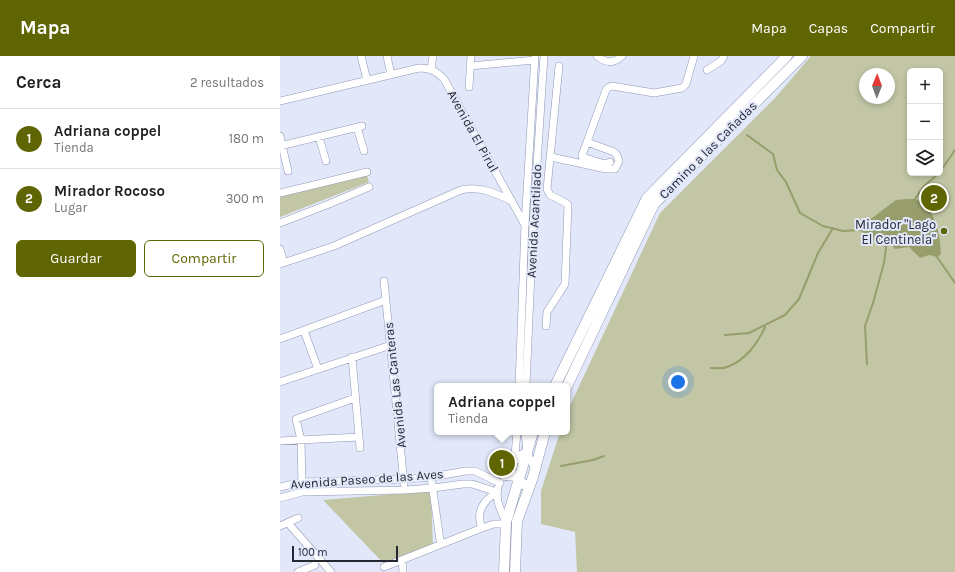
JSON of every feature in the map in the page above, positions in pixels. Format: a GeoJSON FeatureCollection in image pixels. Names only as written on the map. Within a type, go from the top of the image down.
{"type":"FeatureCollection","features":[{"type":"Feature","properties":{"kind":"main road","name":"Camino a las Cañadas"},"geometry":{"type":"LineString","coordinates":[[556,383],[647,198],[787,56]]}},
{"type":"Feature","properties":{"kind":"main road","name":"Camino a las Cañadas"},"geometry":{"type":"LineString","coordinates":[[568,383],[654,204],[802,56]]}},
{"type":"Feature","properties":{"kind":"main road"},"geometry":{"type":"LineString","coordinates":[[570,355],[580,359]]}},
{"type":"Feature","properties":{"kind":"main road"},"geometry":{"type":"LineString","coordinates":[[504,572],[506,523],[532,435]]}},
{"type":"Feature","properties":{"kind":"main road"},"geometry":{"type":"LineString","coordinates":[[515,572],[518,521],[544,435]]}},
{"type":"Feature","properties":{"kind":"main road"},"geometry":{"type":"LineString","coordinates":[[514,460],[527,454]]}},
{"type":"Feature","properties":{"kind":"main road"},"geometry":{"type":"LineString","coordinates":[[503,479],[515,476],[520,479],[528,490]]}},
{"type":"Feature","properties":{"kind":"street"},"geometry":{"type":"LineString","coordinates":[[361,56],[367,80]]}},
{"type":"Feature","properties":{"kind":"street"},"geometry":{"type":"LineString","coordinates":[[387,56],[391,75]]}},
{"type":"Feature","properties":{"kind":"street"},"geometry":{"type":"LineString","coordinates":[[280,101],[419,68],[431,69],[433,56]]}},
{"type":"Feature","properties":{"kind":"street"},"geometry":{"type":"LineString","coordinates":[[469,87],[471,56]]}},
{"type":"Feature","properties":{"kind":"street","name":"Avenida Acantilado"},"geometry":{"type":"LineString","coordinates":[[526,383],[533,226],[544,56]]}},
{"type":"Feature","properties":{"kind":"street"},"geometry":{"type":"LineString","coordinates":[[597,56],[606,62],[618,61],[622,56]]}},
{"type":"Feature","properties":{"kind":"street"},"geometry":{"type":"LineString","coordinates":[[610,162],[605,164],[582,157],[606,90],[609,87],[654,93],[682,88],[686,84],[694,56]]}},
{"type":"Feature","properties":{"kind":"street"},"geometry":{"type":"LineString","coordinates":[[707,70],[721,61],[724,56]]}},
{"type":"Feature","properties":{"kind":"street"},"geometry":{"type":"LineString","coordinates":[[470,66],[535,58]]}},
{"type":"Feature","properties":{"kind":"street","name":"Avenida Acantilado"},"geometry":{"type":"LineString","coordinates":[[519,383],[525,225],[535,58]]}},
{"type":"Feature","properties":{"kind":"street"},"geometry":{"type":"LineString","coordinates":[[546,326],[547,312],[566,284],[569,209],[566,203],[548,193],[559,66]]}},
{"type":"Feature","properties":{"kind":"street","name":"Avenida El Pirul"},"geometry":{"type":"LineString","coordinates":[[431,69],[437,72],[444,79],[525,225]]}},
{"type":"Feature","properties":{"kind":"street"},"geometry":{"type":"LineString","coordinates":[[540,111],[555,112]]}},
{"type":"Feature","properties":{"kind":"street"},"geometry":{"type":"LineString","coordinates":[[281,146],[360,127],[364,151]]}},
{"type":"Feature","properties":{"kind":"street"},"geometry":{"type":"LineString","coordinates":[[280,136],[281,146],[288,170]]}},
{"type":"Feature","properties":{"kind":"street"},"geometry":{"type":"LineString","coordinates":[[319,137],[326,161]]}},
{"type":"Feature","properties":{"kind":"street"},"geometry":{"type":"LineString","coordinates":[[551,157],[606,169],[615,169],[619,161],[614,152],[587,142]]}},
{"type":"Feature","properties":{"kind":"street"},"geometry":{"type":"LineString","coordinates":[[280,193],[367,172]]}},
{"type":"Feature","properties":{"kind":"street"},"geometry":{"type":"LineString","coordinates":[[280,223],[368,187]]}},
{"type":"Feature","properties":{"kind":"street"},"geometry":{"type":"LineString","coordinates":[[280,250],[282,264],[334,246],[461,190],[475,188],[482,189],[512,201]]}},
{"type":"Feature","properties":{"kind":"street"},"geometry":{"type":"LineString","coordinates":[[525,225],[533,226]]}},
{"type":"Feature","properties":{"kind":"street","name":"Avenida Las Canteras"},"geometry":{"type":"LineString","coordinates":[[384,281],[405,490]]}},
{"type":"Feature","properties":{"kind":"street"},"geometry":{"type":"LineString","coordinates":[[280,339],[386,300]]}},
{"type":"Feature","properties":{"kind":"street"},"geometry":{"type":"LineString","coordinates":[[304,331],[318,369]]}},
{"type":"Feature","properties":{"kind":"street"},"geometry":{"type":"LineString","coordinates":[[280,382],[391,345]]}},
{"type":"Feature","properties":{"kind":"street"},"geometry":{"type":"LineString","coordinates":[[352,358],[360,448]]}},
{"type":"Feature","properties":{"kind":"street"},"geometry":{"type":"LineString","coordinates":[[302,492],[301,440],[296,419],[355,398]]}},
{"type":"Feature","properties":{"kind":"street"},"geometry":{"type":"LineString","coordinates":[[482,528],[479,516],[481,508],[485,502],[497,492],[514,460],[517,435]]}},
{"type":"Feature","properties":{"kind":"street"},"geometry":{"type":"LineString","coordinates":[[525,435],[527,454],[535,469]]}},
{"type":"Feature","properties":{"kind":"street"},"geometry":{"type":"LineString","coordinates":[[280,441],[359,437]]}},
{"type":"Feature","properties":{"kind":"street","name":"Avenida Paseo de las Aves"},"geometry":{"type":"LineString","coordinates":[[280,487],[302,482],[431,477],[466,470],[503,479]]}},
{"type":"Feature","properties":{"kind":"street"},"geometry":{"type":"LineString","coordinates":[[431,477],[440,540]]}},
{"type":"Feature","properties":{"kind":"street"},"geometry":{"type":"LineString","coordinates":[[362,480],[362,491]]}},
{"type":"Feature","properties":{"kind":"street","name":"Avenida Paseo de las Aves"},"geometry":{"type":"LineString","coordinates":[[280,498],[302,492],[405,490],[463,484],[472,484],[497,492]]}},
{"type":"Feature","properties":{"kind":"street"},"geometry":{"type":"LineString","coordinates":[[384,567],[402,561],[458,536],[494,524],[506,523],[498,505],[497,492]]}},
{"type":"Feature","properties":{"kind":"street"},"geometry":{"type":"LineString","coordinates":[[280,526],[298,518]]}},
{"type":"Feature","properties":{"kind":"street"},"geometry":{"type":"LineString","coordinates":[[288,523],[331,572]]}},
{"type":"Feature","properties":{"kind":"street"},"geometry":{"type":"LineString","coordinates":[[402,561],[403,572]]}},
{"type":"Feature","properties":{"kind":"street"},"geometry":{"type":"LineString","coordinates":[[298,572],[315,565]]}},
{"type":"Feature","properties":{"kind":"shaded area"},"geometry":{"type":"Polygon","coordinates":[[[811,56],[955,56],[955,572],[577,572],[575,532],[541,524],[541,491],[559,435],[570,435],[570,406],[660,213],[776,97],[811,56]]]}},
{"type":"Feature","properties":{"kind":"shaded area"},"geometry":{"type":"Polygon","coordinates":[[[366,172],[369,182],[280,217],[280,195],[366,172]]]}},
{"type":"Feature","properties":{"kind":"shaded area"},"geometry":{"type":"Polygon","coordinates":[[[915,199],[927,203],[939,233],[941,254],[937,257],[929,255],[920,258],[909,247],[895,249],[887,240],[876,243],[868,235],[859,230],[860,222],[872,218],[896,200],[915,199]]]}},
{"type":"Feature","properties":{"kind":"shaded area"},"geometry":{"type":"Polygon","coordinates":[[[431,491],[433,547],[387,567],[323,500],[431,491]]]}},
{"type":"Feature","properties":{"kind":"waterway"},"geometry":{"type":"LineString","coordinates":[[747,135],[773,154],[777,170],[786,182],[800,213],[823,226],[843,231],[859,230]]}},
{"type":"Feature","properties":{"kind":"waterway"},"geometry":{"type":"LineString","coordinates":[[943,168],[955,150]]}},
{"type":"Feature","properties":{"kind":"waterway"},"geometry":{"type":"LineString","coordinates":[[915,199],[923,187],[936,176]]}},
{"type":"Feature","properties":{"kind":"waterway"},"geometry":{"type":"LineString","coordinates":[[725,335],[749,333],[785,315],[799,299],[818,253],[833,228]]}},
{"type":"Feature","properties":{"kind":"waterway"},"geometry":{"type":"LineString","coordinates":[[867,364],[865,326],[884,263],[887,240]]}},
{"type":"Feature","properties":{"kind":"waterway"},"geometry":{"type":"LineString","coordinates":[[937,257],[955,283]]}},
{"type":"Feature","properties":{"kind":"waterway"},"geometry":{"type":"LineString","coordinates":[[711,368],[725,368],[740,360],[755,345],[765,327]]}},
{"type":"Feature","properties":{"kind":"waterway"},"geometry":{"type":"LineString","coordinates":[[561,466],[593,460],[604,456]]}},
{"type":"Feature","properties":{"kind":"place","name":"Mirador Rocoso"},"geometry":{"type":"Point","coordinates":[934,198]}},
{"type":"Feature","properties":{"kind":"place","name":"Mirador \"Lago El Centinela\""},"geometry":{"type":"Point","coordinates":[944,231]}},
{"type":"Feature","properties":{"kind":"place","name":"Adriana coppel"},"geometry":{"type":"Point","coordinates":[502,463]}}]}
